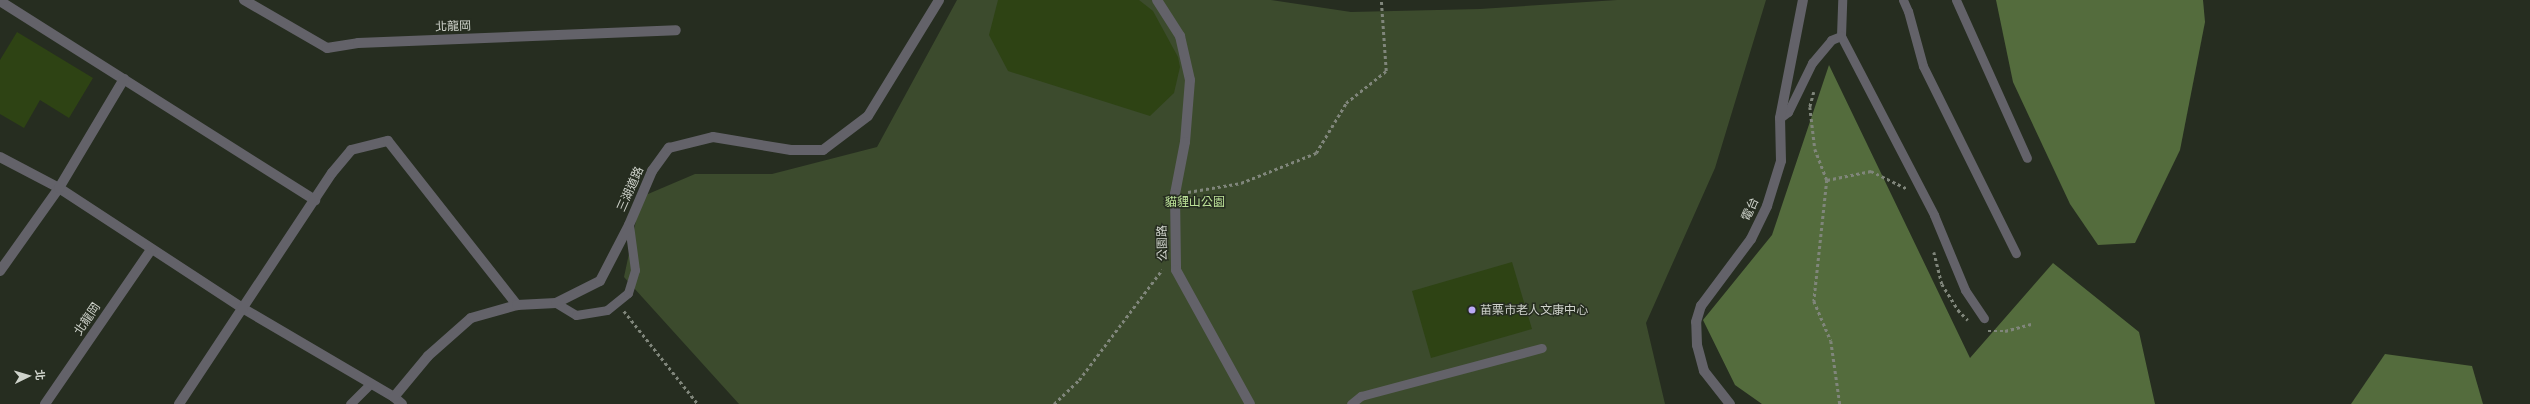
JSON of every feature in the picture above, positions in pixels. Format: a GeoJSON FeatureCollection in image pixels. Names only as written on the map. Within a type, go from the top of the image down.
{"type":"FeatureCollection","features":[{"type":"Feature","properties":{"kind":"street","name":"北龍岡"},"geometry":{"type":"LineString","coordinates":[[244,0],[327,48],[358,43],[676,30]]}},
{"type":"Feature","properties":{"kind":"street","name":"三湖道路"},"geometry":{"type":"LineString","coordinates":[[394,397],[428,356],[470,318],[517,305],[556,304],[600,281],[629,224],[652,171],[669,148],[713,137],[791,150],[823,150],[868,116],[938,0]]}},
{"type":"Feature","properties":{"kind":"street","name":"公園路"},"geometry":{"type":"LineString","coordinates":[[1157,0],[1180,36],[1190,80],[1185,142],[1175,194],[1176,270],[1250,404]]}},
{"type":"Feature","properties":{"kind":"street","name":"電台"},"geometry":{"type":"LineString","coordinates":[[1730,404],[1704,371],[1697,345],[1696,322],[1701,306],[1751,239],[1767,206],[1781,161],[1780,118],[1803,0]]}},
{"type":"Feature","properties":{"kind":"street"},"geometry":{"type":"LineString","coordinates":[[0,1],[315,200]]}},
{"type":"Feature","properties":{"kind":"street"},"geometry":{"type":"LineString","coordinates":[[0,271],[59,188],[124,79]]}},
{"type":"Feature","properties":{"kind":"street"},"geometry":{"type":"LineString","coordinates":[[179,404],[244,309],[332,173],[351,150],[388,141],[517,305]]}},
{"type":"Feature","properties":{"kind":"street"},"geometry":{"type":"LineString","coordinates":[[0,156],[59,188],[151,250],[244,309],[394,397],[402,404]]}},
{"type":"Feature","properties":{"kind":"street","name":"北龍岡"},"geometry":{"type":"LineString","coordinates":[[45,404],[151,250]]}},
{"type":"Feature","properties":{"kind":"lane"},"geometry":{"type":"LineString","coordinates":[[1842,0],[1841,36],[1934,215],[1964,290],[1984,318]]}},
{"type":"Feature","properties":{"kind":"lane"},"geometry":{"type":"LineString","coordinates":[[1903,0],[1908,11],[1923,66],[2016,252]]}},
{"type":"Feature","properties":{"kind":"lane"},"geometry":{"type":"LineString","coordinates":[[1956,0],[2027,158]]}},
{"type":"Feature","properties":{"kind":"lane"},"geometry":{"type":"LineString","coordinates":[[1780,118],[1788,112],[1812,63],[1831,40],[1841,36]]}},
{"type":"Feature","properties":{"kind":"lane"},"geometry":{"type":"LineString","coordinates":[[556,304],[576,315],[607,310],[628,293],[635,270],[629,224]]}},
{"type":"Feature","properties":{"kind":"lane"},"geometry":{"type":"LineString","coordinates":[[1351,404],[1361,396],[1542,348]]}},
{"type":"Feature","properties":{"kind":"lane"},"geometry":{"type":"LineString","coordinates":[[350,404],[370,384]]}},
{"type":"Feature","properties":{"kind":"path"},"geometry":{"type":"LineString","coordinates":[[1175,194],[1241,183],[1316,153],[1346,103],[1386,71],[1381,0]]}},
{"type":"Feature","properties":{"kind":"path"},"geometry":{"type":"LineString","coordinates":[[1816,86],[1810,107],[1815,149],[1827,180],[1814,301],[1831,341],[1840,404]]}},
{"type":"Feature","properties":{"kind":"path"},"geometry":{"type":"LineString","coordinates":[[1827,180],[1871,171],[1892,184],[1913,191]]}},
{"type":"Feature","properties":{"kind":"path"},"geometry":{"type":"LineString","coordinates":[[1933,250],[1942,284],[1958,310],[1974,326]]}},
{"type":"Feature","properties":{"kind":"path"},"geometry":{"type":"LineString","coordinates":[[1054,404],[1078,380],[1162,270]]}},
{"type":"Feature","properties":{"kind":"path"},"geometry":{"type":"LineString","coordinates":[[617,303],[698,404]]}},
{"type":"Feature","properties":{"kind":"path"},"geometry":{"type":"LineString","coordinates":[[1985,331],[2005,332],[2031,324]]}},
{"type":"Feature","properties":{"kind":"green space","name":"貓貍山公園"},"geometry":{"type":"Polygon","coordinates":[[[957,0],[1271,0],[1351,12],[1480,9],[1617,0],[1766,0],[1715,168],[1646,323],[1665,404],[739,404],[624,277],[641,197],[695,174],[772,174],[877,147],[957,0]]]}},
{"type":"Feature","properties":{"kind":"green space"},"geometry":{"type":"Polygon","coordinates":[[[1996,0],[2203,0],[2205,22],[2180,150],[2135,243],[2098,245],[2070,204],[2013,82],[1996,0]]]}},
{"type":"Feature","properties":{"kind":"green space"},"geometry":{"type":"Polygon","coordinates":[[[1829,65],[1970,358],[2053,263],[2139,332],[2155,404],[1762,404],[1735,385],[1703,320],[1772,235],[1829,65]]]}},
{"type":"Feature","properties":{"kind":"green space"},"geometry":{"type":"Polygon","coordinates":[[[2385,354],[2472,366],[2483,404],[2351,404],[2385,354]]]}},
{"type":"Feature","properties":{"kind":"building"},"geometry":{"type":"Polygon","coordinates":[[[998,0],[1139,0],[1153,11],[1178,57],[1180,67],[1174,93],[1150,116],[1008,71],[989,35],[998,0]]]}},
{"type":"Feature","properties":{"kind":"building"},"geometry":{"type":"Polygon","coordinates":[[[17,32],[93,78],[69,118],[40,100],[24,128],[0,114],[0,60],[17,32]]]}},
{"type":"Feature","properties":{"kind":"building","name":"苗栗市老人文康中心"},"geometry":{"type":"Polygon","coordinates":[[[1512,262],[1532,329],[1431,358],[1412,291],[1512,262]]]}},
{"type":"Feature","properties":{"kind":"place","name":"苗栗市老人文康中心"},"geometry":{"type":"Point","coordinates":[1472,310]}}]}
